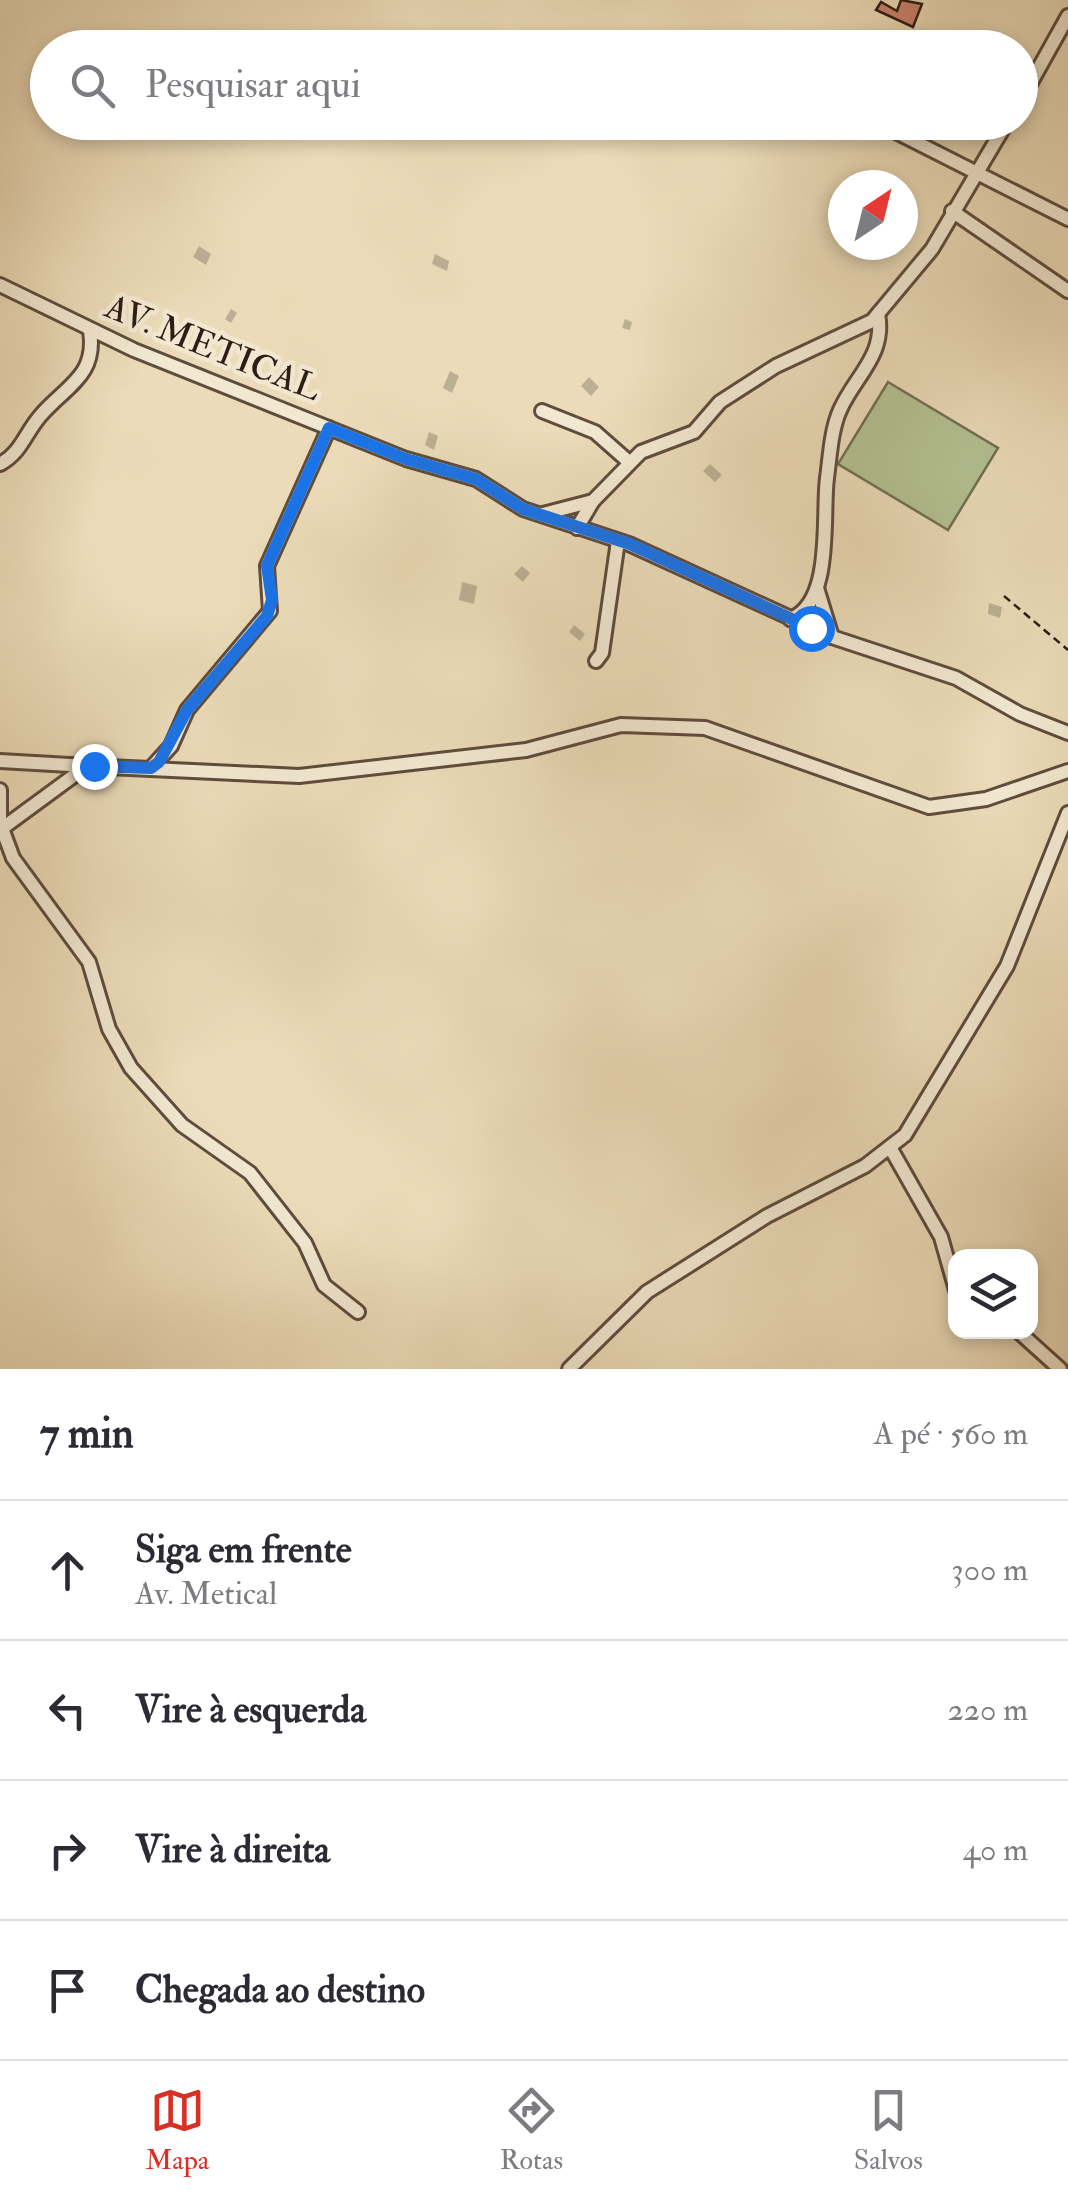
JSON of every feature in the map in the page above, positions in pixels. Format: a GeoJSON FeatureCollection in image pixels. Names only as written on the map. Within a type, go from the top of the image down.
{"type":"FeatureCollection","features":[{"type":"Feature","properties":{"kind":"street"},"geometry":{"type":"LineString","coordinates":[[1038,70],[1068,16]]}},
{"type":"Feature","properties":{"kind":"street"},"geometry":{"type":"LineString","coordinates":[[915,140],[974,173],[1019,190],[1068,219]]}},
{"type":"Feature","properties":{"kind":"street"},"geometry":{"type":"LineString","coordinates":[[577,528],[590,506],[641,452],[694,432],[720,402],[776,366],[865,327],[932,248],[995,140]]}},
{"type":"Feature","properties":{"kind":"street"},"geometry":{"type":"LineString","coordinates":[[952,211],[1068,292]]}},
{"type":"Feature","properties":{"kind":"street","name":"AV. METICAL"},"geometry":{"type":"LineString","coordinates":[[0,284],[90,331],[406,459],[476,479],[518,507],[618,540],[832,637],[956,678],[1020,714],[1068,733]]}},
{"type":"Feature","properties":{"kind":"street"},"geometry":{"type":"LineString","coordinates":[[832,637],[817,588],[837,418],[875,354],[881,329],[878,314]]}},
{"type":"Feature","properties":{"kind":"street"},"geometry":{"type":"LineString","coordinates":[[0,464],[14,454],[42,413],[80,378],[91,355],[90,331]]}},
{"type":"Feature","properties":{"kind":"street"},"geometry":{"type":"LineString","coordinates":[[542,411],[595,432],[629,462]]}},
{"type":"Feature","properties":{"kind":"street"},"geometry":{"type":"LineString","coordinates":[[151,768],[171,746],[187,710],[270,611],[267,566],[329,428]]}},
{"type":"Feature","properties":{"kind":"street"},"geometry":{"type":"LineString","coordinates":[[540,514],[590,506]]}},
{"type":"Feature","properties":{"kind":"street"},"geometry":{"type":"LineString","coordinates":[[590,506],[587,521],[594,533]]}},
{"type":"Feature","properties":{"kind":"street"},"geometry":{"type":"LineString","coordinates":[[596,661],[602,652],[618,540]]}},
{"type":"Feature","properties":{"kind":"street"},"geometry":{"type":"LineString","coordinates":[[790,619],[799,616],[817,588]]}},
{"type":"Feature","properties":{"kind":"street"},"geometry":{"type":"LineString","coordinates":[[0,760],[299,776],[526,750],[621,725],[705,728],[929,807],[986,799],[1068,771]]}},
{"type":"Feature","properties":{"kind":"street"},"geometry":{"type":"LineString","coordinates":[[1,829],[87,766]]}},
{"type":"Feature","properties":{"kind":"street"},"geometry":{"type":"LineString","coordinates":[[0,790],[1,829],[18,868],[56,912],[88,962],[109,1029],[131,1068],[182,1126],[250,1173],[306,1244],[324,1285],[358,1312]]}},
{"type":"Feature","properties":{"kind":"street"},"geometry":{"type":"LineString","coordinates":[[569,1369],[647,1292],[767,1216],[891,1149],[922,1110],[1007,966],[1068,813]]}},
{"type":"Feature","properties":{"kind":"street"},"geometry":{"type":"LineString","coordinates":[[891,1149],[940,1237],[948,1264]]}},
{"type":"Feature","properties":{"kind":"street"},"geometry":{"type":"LineString","coordinates":[[1026,1339],[1060,1369]]}},
{"type":"Feature","properties":{"kind":"path"},"geometry":{"type":"LineString","coordinates":[[1004,596],[1068,650]]}},
{"type":"Feature","properties":{"kind":"green space"},"geometry":{"type":"Polygon","coordinates":[[[888,382],[998,448],[948,530],[838,464],[888,382]]]}},
{"type":"Feature","properties":{"kind":"building"},"geometry":{"type":"Polygon","coordinates":[[[901,0],[922,4],[913,27],[876,10],[881,2],[897,11],[901,0]]]}},
{"type":"Feature","properties":{"kind":"route"},"geometry":{"type":"LineString","coordinates":[[94,766],[151,768],[159,762],[187,710],[267,616],[272,600],[267,566],[329,428],[406,459],[476,479],[523,509],[630,544],[811,628]]}}]}
